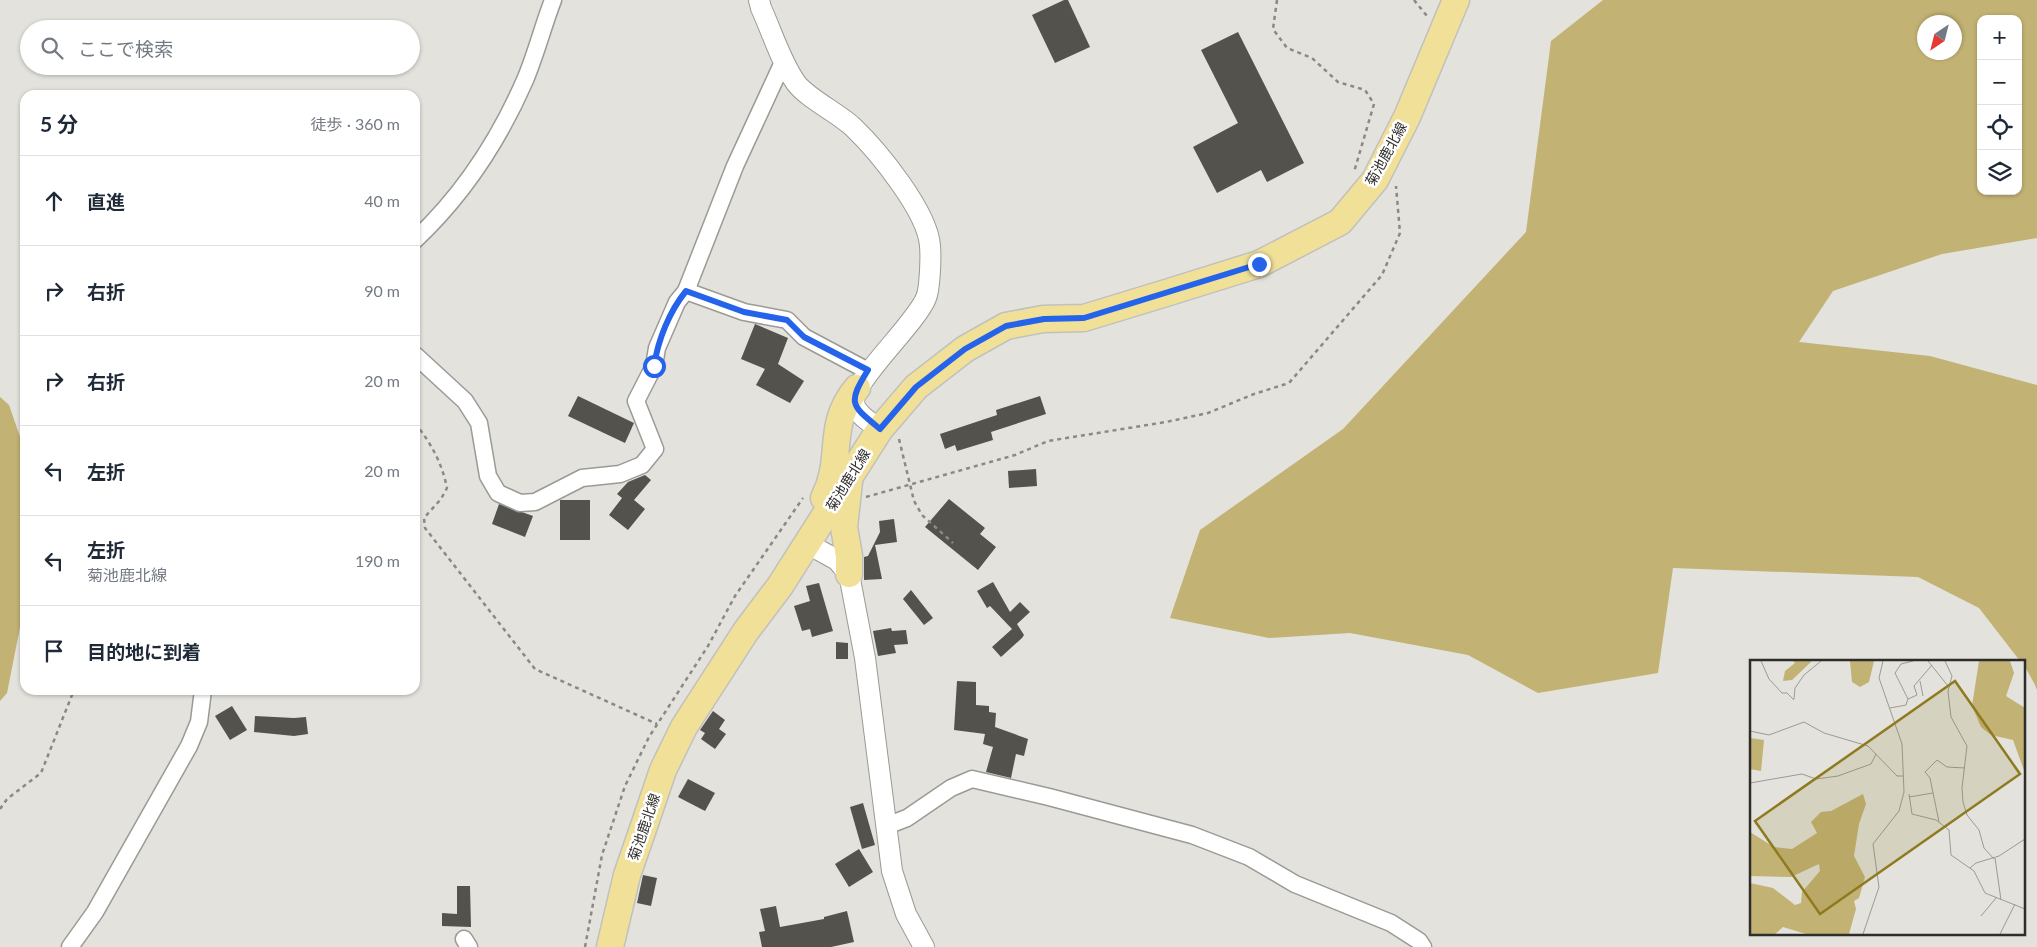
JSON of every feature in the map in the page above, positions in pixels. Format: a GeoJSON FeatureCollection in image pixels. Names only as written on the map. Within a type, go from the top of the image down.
{"type":"FeatureCollection","features":[{"type":"Feature","properties":{"kind":"main road","name":"菊池鹿北線"},"geometry":{"type":"LineString","coordinates":[[610,947],[627,875],[663,770],[684,727],[803,552],[850,474],[883,426],[916,387],[965,349],[1006,326],[1044,319],[1084,318],[1176,290],[1259,264],[1340,222],[1375,180],[1407,117],[1456,0]]}},
{"type":"Feature","properties":{"kind":"main road"},"geometry":{"type":"LineString","coordinates":[[803,552],[816,513],[831,483],[840,415],[846,401],[863,379]]}},
{"type":"Feature","properties":{"kind":"main road"},"geometry":{"type":"LineString","coordinates":[[849,574],[844,527],[845,501],[850,474]]}},
{"type":"Feature","properties":{"kind":"street"},"geometry":{"type":"LineString","coordinates":[[420,235],[465,188],[498,136],[525,79],[553,0]]}},
{"type":"Feature","properties":{"kind":"street"},"geometry":{"type":"LineString","coordinates":[[759,0],[784,60],[797,84],[853,127],[904,185],[926,228],[930,245],[926,298],[893,346],[863,379],[854,402],[858,411],[883,426]]}},
{"type":"Feature","properties":{"kind":"street"},"geometry":{"type":"LineString","coordinates":[[420,360],[465,401],[479,423],[488,476],[498,493],[520,503],[535,502],[582,478],[620,474],[642,465],[655,449],[636,402],[654,366],[657,348],[677,302],[686,291],[735,166],[784,60]]}},
{"type":"Feature","properties":{"kind":"street"},"geometry":{"type":"LineString","coordinates":[[686,291],[744,312],[787,320],[804,337],[863,379]]}},
{"type":"Feature","properties":{"kind":"street"},"geometry":{"type":"LineString","coordinates":[[803,552],[838,560],[849,574],[865,658],[892,871],[906,914],[924,947]]}},
{"type":"Feature","properties":{"kind":"street"},"geometry":{"type":"LineString","coordinates":[[66,946],[95,912],[189,746],[199,722],[202,695]]}},
{"type":"Feature","properties":{"kind":"street"},"geometry":{"type":"LineString","coordinates":[[886,826],[907,818],[951,788],[972,780],[1049,796],[1192,835],[1250,857],[1295,884],[1390,923],[1420,941],[1423,947]]}},
{"type":"Feature","properties":{"kind":"path"},"geometry":{"type":"LineString","coordinates":[[1277,0],[1273,29],[1287,48],[1312,58],[1338,82],[1365,90],[1374,104],[1353,176]]}},
{"type":"Feature","properties":{"kind":"path"},"geometry":{"type":"LineString","coordinates":[[845,501],[911,486],[1015,455],[1048,441],[1166,422],[1208,413],[1254,394],[1289,383],[1382,275],[1391,257],[1400,233],[1394,173],[1387,157]]}},
{"type":"Feature","properties":{"kind":"path"},"geometry":{"type":"LineString","coordinates":[[883,426],[899,438],[914,501],[922,515],[953,543]]}},
{"type":"Feature","properties":{"kind":"path"},"geometry":{"type":"LineString","coordinates":[[420,429],[430,442],[444,475],[447,488],[441,499],[424,518],[425,528],[535,669],[657,724]]}},
{"type":"Feature","properties":{"kind":"path"},"geometry":{"type":"LineString","coordinates":[[0,809],[7,799],[42,773],[72,695]]}},
{"type":"Feature","properties":{"kind":"shaded area"},"geometry":{"type":"Polygon","coordinates":[[[1603,0],[2037,0],[2037,238],[1942,254],[1833,291],[1799,342],[1930,356],[2037,385],[2037,690],[2025,667],[2024,660],[2019,660],[1979,608],[1918,577],[1673,568],[1658,673],[1538,693],[1468,655],[1350,633],[1269,638],[1170,618],[1200,530],[1343,429],[1526,232],[1551,41],[1603,0]]]}},
{"type":"Feature","properties":{"kind":"shaded area"},"geometry":{"type":"Polygon","coordinates":[[[0,397],[9,405],[20,437],[20,627],[7,693],[0,701],[0,397]]]}},
{"type":"Feature","properties":{"kind":"building"},"geometry":{"type":"Polygon","coordinates":[[[1064,0],[1068,0],[1090,47],[1055,63],[1032,15],[1064,0]]]}},
{"type":"Feature","properties":{"kind":"building"},"geometry":{"type":"Polygon","coordinates":[[[1238,32],[1304,163],[1267,182],[1261,170],[1217,193],[1193,147],[1238,123],[1201,50],[1238,32]]]}},
{"type":"Feature","properties":{"kind":"building"},"geometry":{"type":"Polygon","coordinates":[[[755,324],[788,338],[778,364],[804,381],[790,403],[756,385],[765,369],[741,359],[755,324]]]}},
{"type":"Feature","properties":{"kind":"building"},"geometry":{"type":"Polygon","coordinates":[[[578,396],[634,423],[625,443],[568,416],[578,396]]]}},
{"type":"Feature","properties":{"kind":"building"},"geometry":{"type":"Polygon","coordinates":[[[1040,396],[1046,414],[991,432],[993,440],[957,451],[955,445],[945,449],[940,434],[997,415],[996,410],[1040,396]]]}},
{"type":"Feature","properties":{"kind":"building"},"geometry":{"type":"Polygon","coordinates":[[[1036,469],[1037,486],[1009,488],[1008,471],[1036,469]]]}},
{"type":"Feature","properties":{"kind":"building"},"geometry":{"type":"Polygon","coordinates":[[[645,475],[651,480],[634,500],[645,509],[628,530],[609,515],[622,498],[617,494],[628,482],[645,475]]]}},
{"type":"Feature","properties":{"kind":"building"},"geometry":{"type":"Polygon","coordinates":[[[949,499],[985,528],[980,534],[996,547],[978,570],[925,527],[949,499]]]}},
{"type":"Feature","properties":{"kind":"building"},"geometry":{"type":"Polygon","coordinates":[[[560,500],[590,500],[590,540],[560,540],[560,500]]]}},
{"type":"Feature","properties":{"kind":"building"},"geometry":{"type":"Polygon","coordinates":[[[499,504],[533,516],[525,537],[492,524],[499,504]]]}},
{"type":"Feature","properties":{"kind":"building"},"geometry":{"type":"Polygon","coordinates":[[[894,519],[897,542],[875,545],[882,579],[864,580],[864,557],[868,556],[880,532],[879,521],[894,519]]]}},
{"type":"Feature","properties":{"kind":"building"},"geometry":{"type":"Polygon","coordinates":[[[993,582],[1010,612],[1020,602],[1030,612],[1017,624],[1024,635],[1001,657],[992,647],[1012,629],[990,606],[987,608],[977,591],[993,582]]]}},
{"type":"Feature","properties":{"kind":"building"},"geometry":{"type":"Polygon","coordinates":[[[819,583],[833,631],[812,637],[810,629],[802,631],[794,606],[810,601],[806,586],[819,583]]]}},
{"type":"Feature","properties":{"kind":"building"},"geometry":{"type":"Polygon","coordinates":[[[911,590],[933,618],[924,625],[903,599],[911,590]]]}},
{"type":"Feature","properties":{"kind":"building"},"geometry":{"type":"Polygon","coordinates":[[[891,628],[892,631],[906,630],[908,644],[894,645],[896,653],[878,656],[873,631],[891,628]]]}},
{"type":"Feature","properties":{"kind":"building"},"geometry":{"type":"Polygon","coordinates":[[[836,642],[848,643],[848,659],[836,659],[836,642]]]}},
{"type":"Feature","properties":{"kind":"building"},"geometry":{"type":"Polygon","coordinates":[[[957,681],[976,682],[976,705],[989,706],[989,712],[996,713],[995,727],[1028,739],[1024,756],[1016,754],[1011,778],[986,772],[993,747],[983,744],[985,734],[954,730],[957,681]]]}},
{"type":"Feature","properties":{"kind":"building"},"geometry":{"type":"Polygon","coordinates":[[[232,706],[247,730],[230,740],[215,716],[232,706]]]}},
{"type":"Feature","properties":{"kind":"building"},"geometry":{"type":"Polygon","coordinates":[[[713,711],[725,720],[719,729],[726,734],[715,749],[701,739],[705,733],[700,730],[713,711]]]}},
{"type":"Feature","properties":{"kind":"building"},"geometry":{"type":"Polygon","coordinates":[[[255,716],[306,717],[308,734],[294,736],[254,732],[255,716]]]}},
{"type":"Feature","properties":{"kind":"building"},"geometry":{"type":"Polygon","coordinates":[[[688,779],[715,793],[705,811],[678,797],[688,779]]]}},
{"type":"Feature","properties":{"kind":"building"},"geometry":{"type":"Polygon","coordinates":[[[863,803],[875,845],[862,849],[850,807],[863,803]]]}},
{"type":"Feature","properties":{"kind":"building"},"geometry":{"type":"Polygon","coordinates":[[[859,849],[873,872],[849,887],[835,864],[859,849]]]}},
{"type":"Feature","properties":{"kind":"building"},"geometry":{"type":"Polygon","coordinates":[[[643,875],[657,878],[651,906],[637,903],[643,875]]]}},
{"type":"Feature","properties":{"kind":"building"},"geometry":{"type":"Polygon","coordinates":[[[457,886],[470,886],[471,927],[442,926],[442,913],[457,914],[457,886]]]}},
{"type":"Feature","properties":{"kind":"building"},"geometry":{"type":"Polygon","coordinates":[[[776,906],[780,927],[824,919],[824,917],[847,911],[854,942],[831,947],[762,947],[759,932],[765,931],[760,909],[776,906]]]}},
{"type":"Feature","properties":{"kind":"route"},"geometry":{"type":"LineString","coordinates":[[654,366],[657,348],[677,302],[686,291],[744,312],[787,320],[804,337],[868,370],[857,388],[854,402],[858,411],[880,429],[916,387],[965,349],[1006,326],[1044,319],[1084,318],[1259,264]]}}]}
